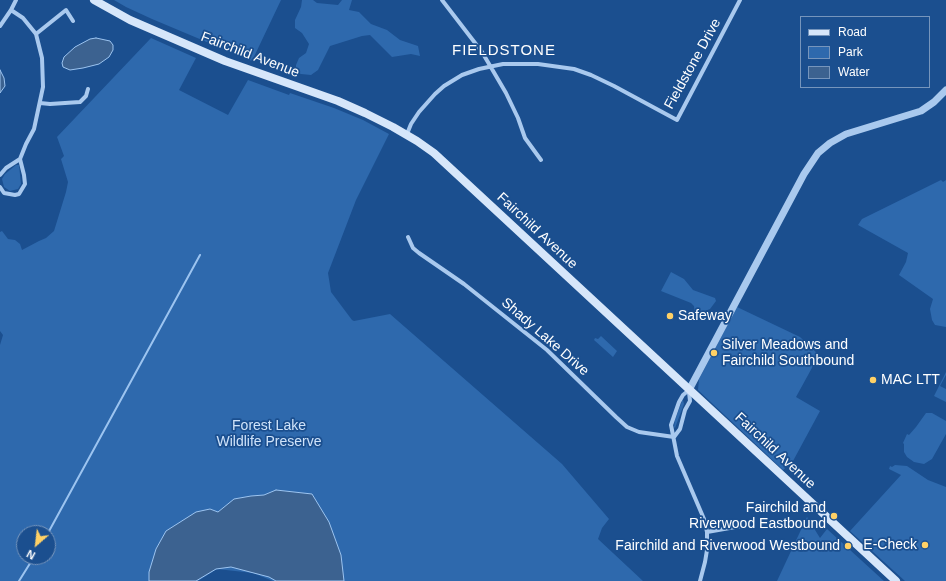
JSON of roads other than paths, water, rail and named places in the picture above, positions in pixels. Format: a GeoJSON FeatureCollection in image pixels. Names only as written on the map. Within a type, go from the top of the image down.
{"type":"FeatureCollection","features":[{"type":"Feature","properties":{"kind":"main road","name":"Fairchild Avenue"},"geometry":{"type":"LineString","coordinates":[[94,0],[130,20],[201,51],[256,73],[345,104],[407,134],[434,153],[896,581]]}},
{"type":"Feature","properties":{"kind":"street"},"geometry":{"type":"LineString","coordinates":[[0,26],[16,0]]}},
{"type":"Feature","properties":{"kind":"street"},"geometry":{"type":"LineString","coordinates":[[442,0],[471,36],[491,66],[509,99],[525,138],[541,160]]}},
{"type":"Feature","properties":{"kind":"street","name":"Fieldstone Drive"},"geometry":{"type":"LineString","coordinates":[[407,134],[419,112],[444,86],[479,69],[503,64],[520,63],[574,69],[591,75],[677,120],[740,0]]}},
{"type":"Feature","properties":{"kind":"street"},"geometry":{"type":"LineString","coordinates":[[0,175],[6,168],[20,159],[34,128],[43,87],[42,58],[36,34],[23,18],[11,10]]}},
{"type":"Feature","properties":{"kind":"street"},"geometry":{"type":"LineString","coordinates":[[36,34],[66,10],[73,20]]}},
{"type":"Feature","properties":{"kind":"street"},"geometry":{"type":"LineString","coordinates":[[40,104],[80,102],[86,96],[88,89]]}},
{"type":"Feature","properties":{"kind":"street"},"geometry":{"type":"LineString","coordinates":[[700,581],[705,562],[707,532],[704,519],[677,456],[671,426],[675,412],[683,395],[689,390],[804,174],[814,158],[836,138],[921,111],[934,102],[946,90]]}},
{"type":"Feature","properties":{"kind":"street"},"geometry":{"type":"LineString","coordinates":[[0,187],[4,192],[15,195],[19,194],[24,188],[25,179],[20,159]]}},
{"type":"Feature","properties":{"kind":"street","name":"Shady Lake Drive"},"geometry":{"type":"LineString","coordinates":[[408,237],[413,248],[419,254],[464,284],[548,350],[628,427],[639,432],[674,437]]}},
{"type":"Feature","properties":{"kind":"street"},"geometry":{"type":"LineString","coordinates":[[674,437],[680,429],[685,410],[690,401],[689,390]]}},
{"type":"Feature","properties":{"kind":"street"},"geometry":{"type":"LineString","coordinates":[[707,532],[741,526]]}},
{"type":"Feature","properties":{"kind":"water"},"geometry":{"type":"Polygon","coordinates":[[[96,38],[110,41],[113,45],[113,50],[109,57],[99,64],[83,68],[70,70],[63,67],[62,63],[64,57],[75,47],[90,39],[96,38]]]}},
{"type":"Feature","properties":{"kind":"water"},"geometry":{"type":"Polygon","coordinates":[[[0,70],[4,78],[5,86],[0,93],[0,70]]]}},
{"type":"Feature","properties":{"kind":"water"},"geometry":{"type":"Polygon","coordinates":[[[276,490],[312,494],[329,522],[341,555],[344,581],[276,581],[269,577],[231,567],[216,569],[196,581],[149,581],[149,572],[156,549],[166,531],[196,512],[210,509],[218,512],[234,499],[264,495],[276,490]]]}},
{"type":"Feature","properties":{"kind":"waterway"},"geometry":{"type":"LineString","coordinates":[[52,525],[200,255]]}},
{"type":"Feature","properties":{"kind":"waterway"},"geometry":{"type":"LineString","coordinates":[[19,581],[29,565]]}},
{"type":"Feature","properties":{"kind":"place","name":"Safeway"},"geometry":{"type":"Point","coordinates":[670,316]}},
{"type":"Feature","properties":{"kind":"place","name":"Silver Meadows and Fairchild Southbound"},"geometry":{"type":"Point","coordinates":[714,353]}},
{"type":"Feature","properties":{"kind":"place","name":"MAC LTT"},"geometry":{"type":"Point","coordinates":[873,380]}},
{"type":"Feature","properties":{"kind":"place","name":"Fairchild and Riverwood Eastbound"},"geometry":{"type":"Point","coordinates":[834,516]}},
{"type":"Feature","properties":{"kind":"place","name":"E-Check"},"geometry":{"type":"Point","coordinates":[925,545]}},
{"type":"Feature","properties":{"kind":"place","name":"Fairchild and Riverwood Westbound"},"geometry":{"type":"Point","coordinates":[848,546]}},
{"type":"Feature","properties":{"kind":"district","name":"FIELDSTONE"},"geometry":{"type":"Point","coordinates":[504,51]}},
{"type":"Feature","properties":{"kind":"park label","name":"Forest Lake Wildlife Preserve"},"geometry":{"type":"Point","coordinates":[269,434]}}]}
